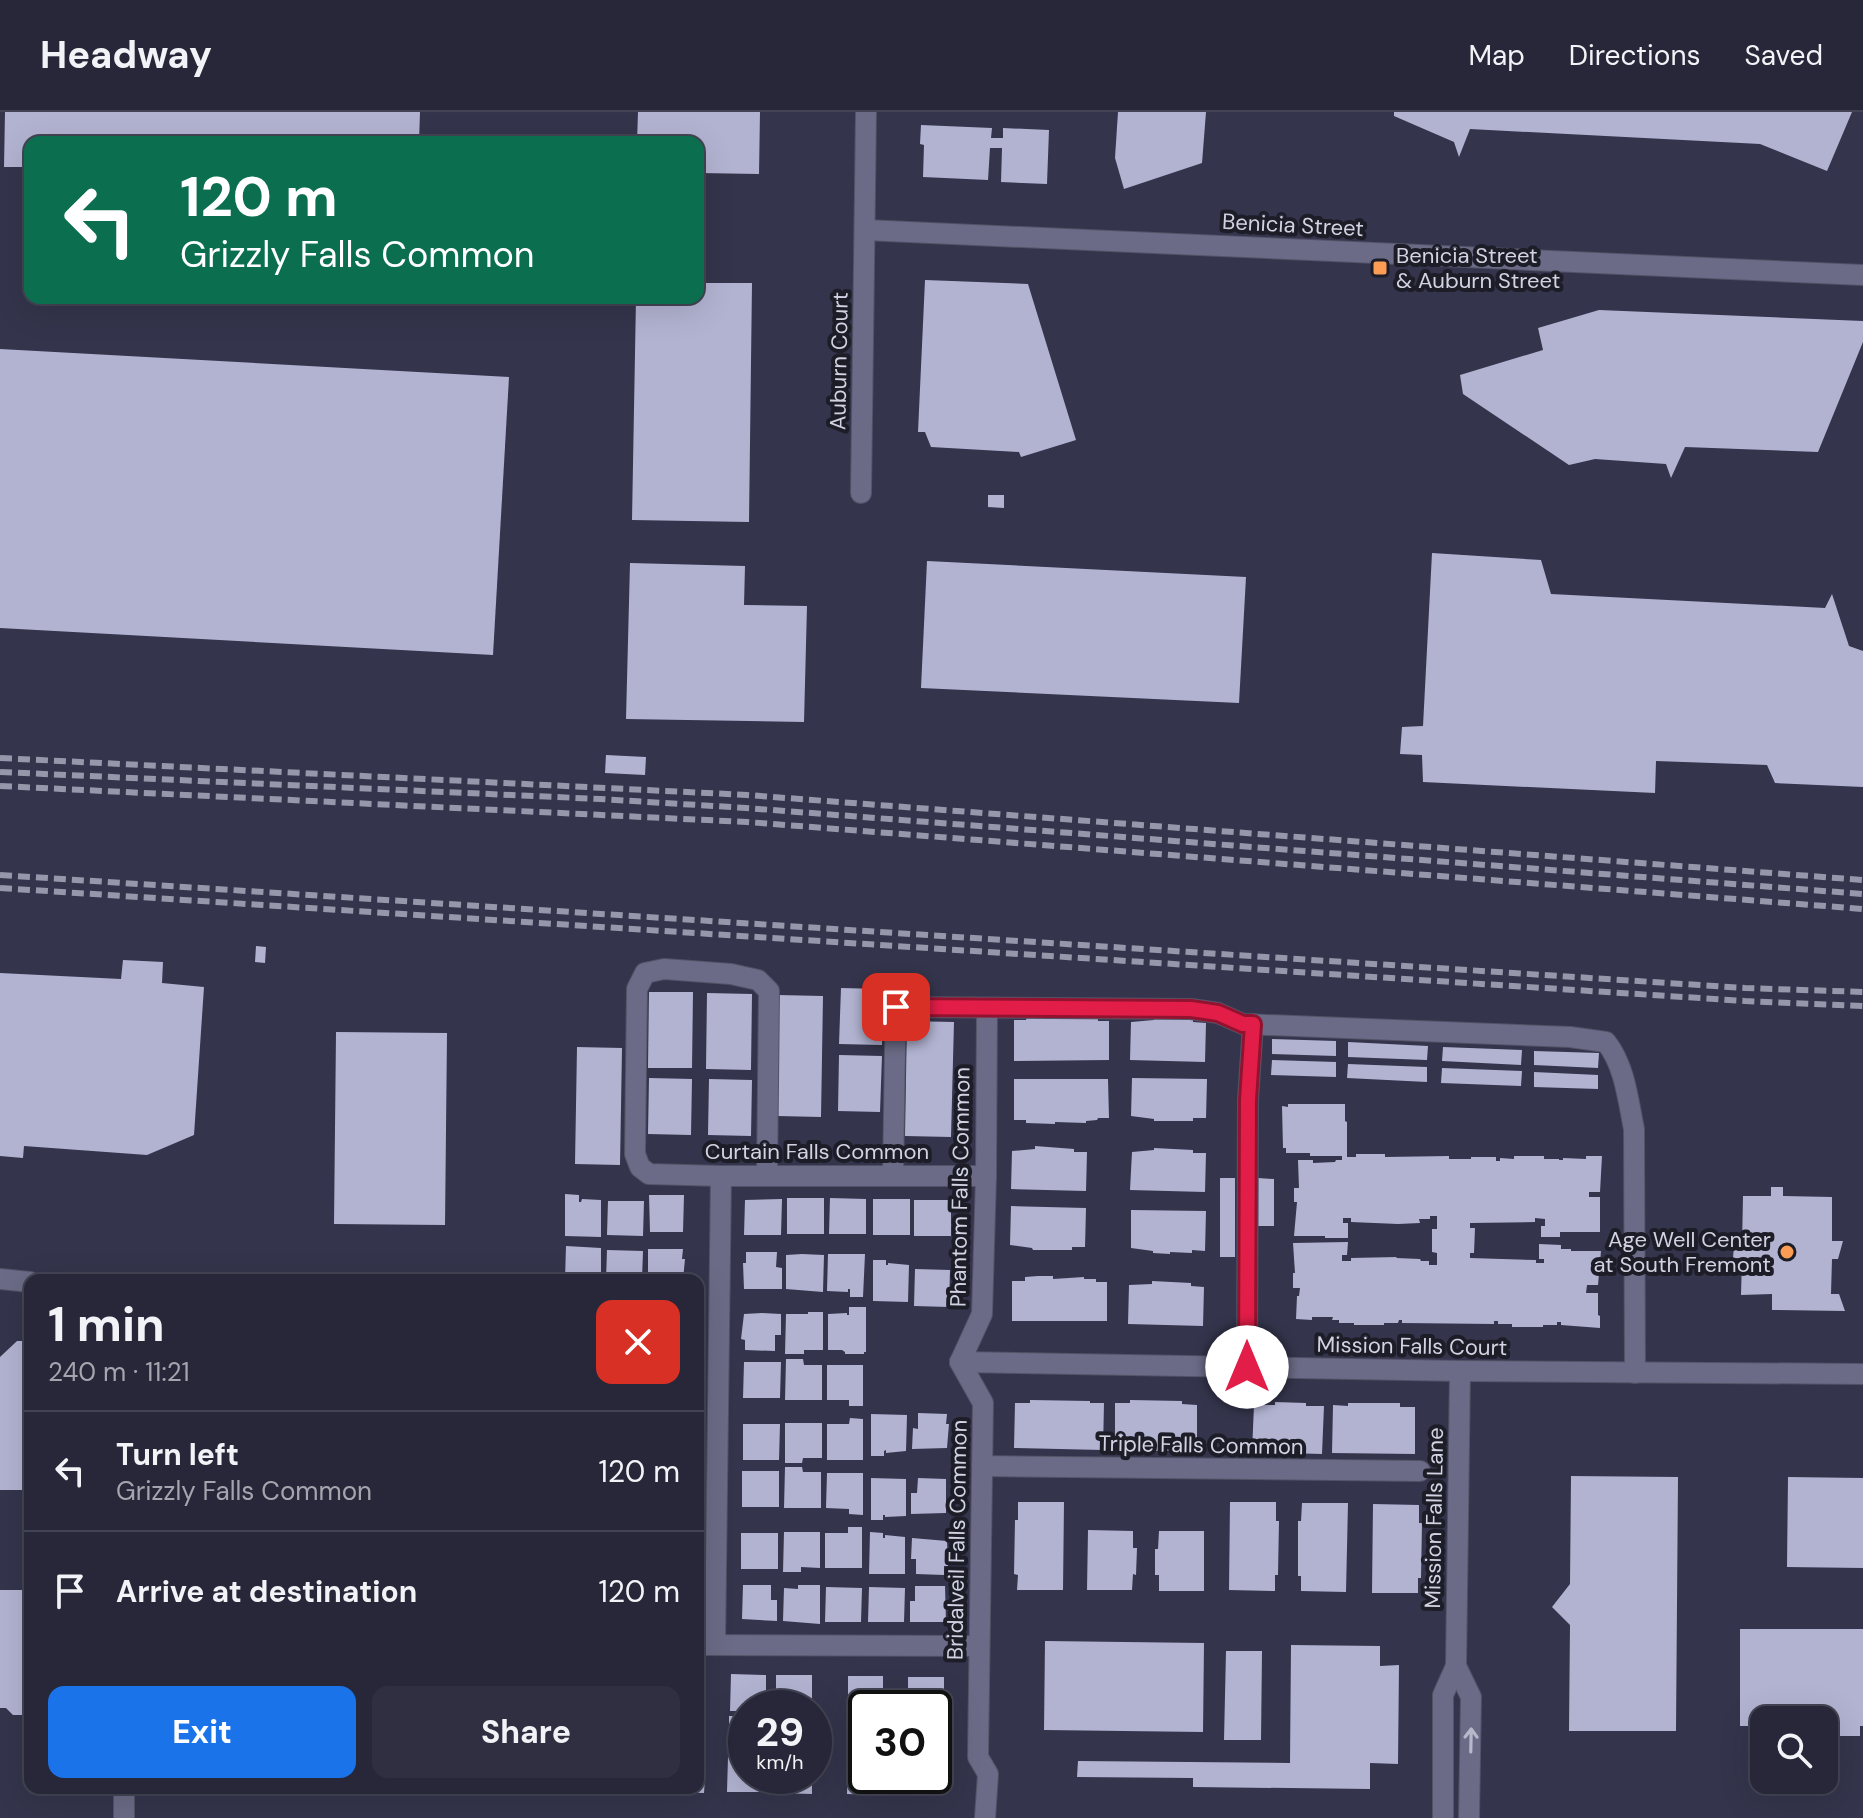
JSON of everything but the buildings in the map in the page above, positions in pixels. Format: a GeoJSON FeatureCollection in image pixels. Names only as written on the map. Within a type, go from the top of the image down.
{"type":"FeatureCollection","features":[{"type":"Feature","properties":{"kind":"street","name":"Auburn Court"},"geometry":{"type":"LineString","coordinates":[[861,493],[866,112]]}},
{"type":"Feature","properties":{"kind":"street","name":"Benicia Street"},"geometry":{"type":"LineString","coordinates":[[865,230],[1863,275]]}},
{"type":"Feature","properties":{"kind":"street","name":"Curtain Falls Common"},"geometry":{"type":"LineString","coordinates":[[767,1175],[769,991],[758,980],[731,974],[664,969],[645,973],[637,989],[635,1154],[640,1167],[649,1174],[721,1176],[986,1176]]}},
{"type":"Feature","properties":{"kind":"street"},"geometry":{"type":"LineString","coordinates":[[893,1175],[896,986]]}},
{"type":"Feature","properties":{"kind":"street"},"geometry":{"type":"LineString","coordinates":[[896,1007],[1191,1009],[1218,1013],[1243,1024],[1570,1037],[1606,1042],[1615,1054],[1634,1129],[1635,1373]]}},
{"type":"Feature","properties":{"kind":"street","name":"Phantom Falls Common"},"geometry":{"type":"LineString","coordinates":[[960,1362],[982,1314],[987,1008]]}},
{"type":"Feature","properties":{"kind":"street"},"geometry":{"type":"LineString","coordinates":[[1247,1367],[1248,1100],[1253,1024]]}},
{"type":"Feature","properties":{"kind":"street"},"geometry":{"type":"LineString","coordinates":[[721,1176],[707,1645],[979,1646]]}},
{"type":"Feature","properties":{"kind":"street"},"geometry":{"type":"LineString","coordinates":[[0,1279],[24,1281]]}},
{"type":"Feature","properties":{"kind":"street","name":"Mission Falls Court"},"geometry":{"type":"LineString","coordinates":[[960,1362],[1863,1374]]}},
{"type":"Feature","properties":{"kind":"street","name":"Bridalveil Falls Common"},"geometry":{"type":"LineString","coordinates":[[960,1362],[983,1403],[978,1757],[988,1774],[985,1818]]}},
{"type":"Feature","properties":{"kind":"street","name":"Mission Falls Lane"},"geometry":{"type":"LineString","coordinates":[[1443,1818],[1443,1695],[1456,1666],[1460,1371]]}},
{"type":"Feature","properties":{"kind":"street","name":"Triple Falls Common"},"geometry":{"type":"LineString","coordinates":[[982,1466],[1420,1471]]}},
{"type":"Feature","properties":{"kind":"street","name":"Mission Falls Lane"},"geometry":{"type":"LineString","coordinates":[[1456,1666],[1471,1697],[1469,1818]]}},
{"type":"Feature","properties":{"kind":"street"},"geometry":{"type":"LineString","coordinates":[[124,1794],[124,1818]]}},
{"type":"Feature","properties":{"kind":"railway"},"geometry":{"type":"LineString","coordinates":[[0,758],[747,795],[1863,880]]}},
{"type":"Feature","properties":{"kind":"railway"},"geometry":{"type":"LineString","coordinates":[[0,772],[746,808],[1863,894]]}},
{"type":"Feature","properties":{"kind":"railway"},"geometry":{"type":"LineString","coordinates":[[0,786],[747,822],[1863,909]]}},
{"type":"Feature","properties":{"kind":"railway"},"geometry":{"type":"LineString","coordinates":[[0,875],[1745,988],[1863,992]]}},
{"type":"Feature","properties":{"kind":"railway"},"geometry":{"type":"LineString","coordinates":[[0,888],[1745,1001],[1863,1006]]}},
{"type":"Feature","properties":{"kind":"place","name":"Benicia Street & Auburn Street"},"geometry":{"type":"Point","coordinates":[1380,268]}},
{"type":"Feature","properties":{"kind":"place","name":"Age Well Center at South Fremont"},"geometry":{"type":"Point","coordinates":[1787,1252]}},
{"type":"Feature","properties":{"kind":"route"},"geometry":{"type":"LineString","coordinates":[[896,1007],[1191,1009],[1218,1013],[1243,1024],[1253,1024],[1248,1100],[1247,1367]]}}]}
